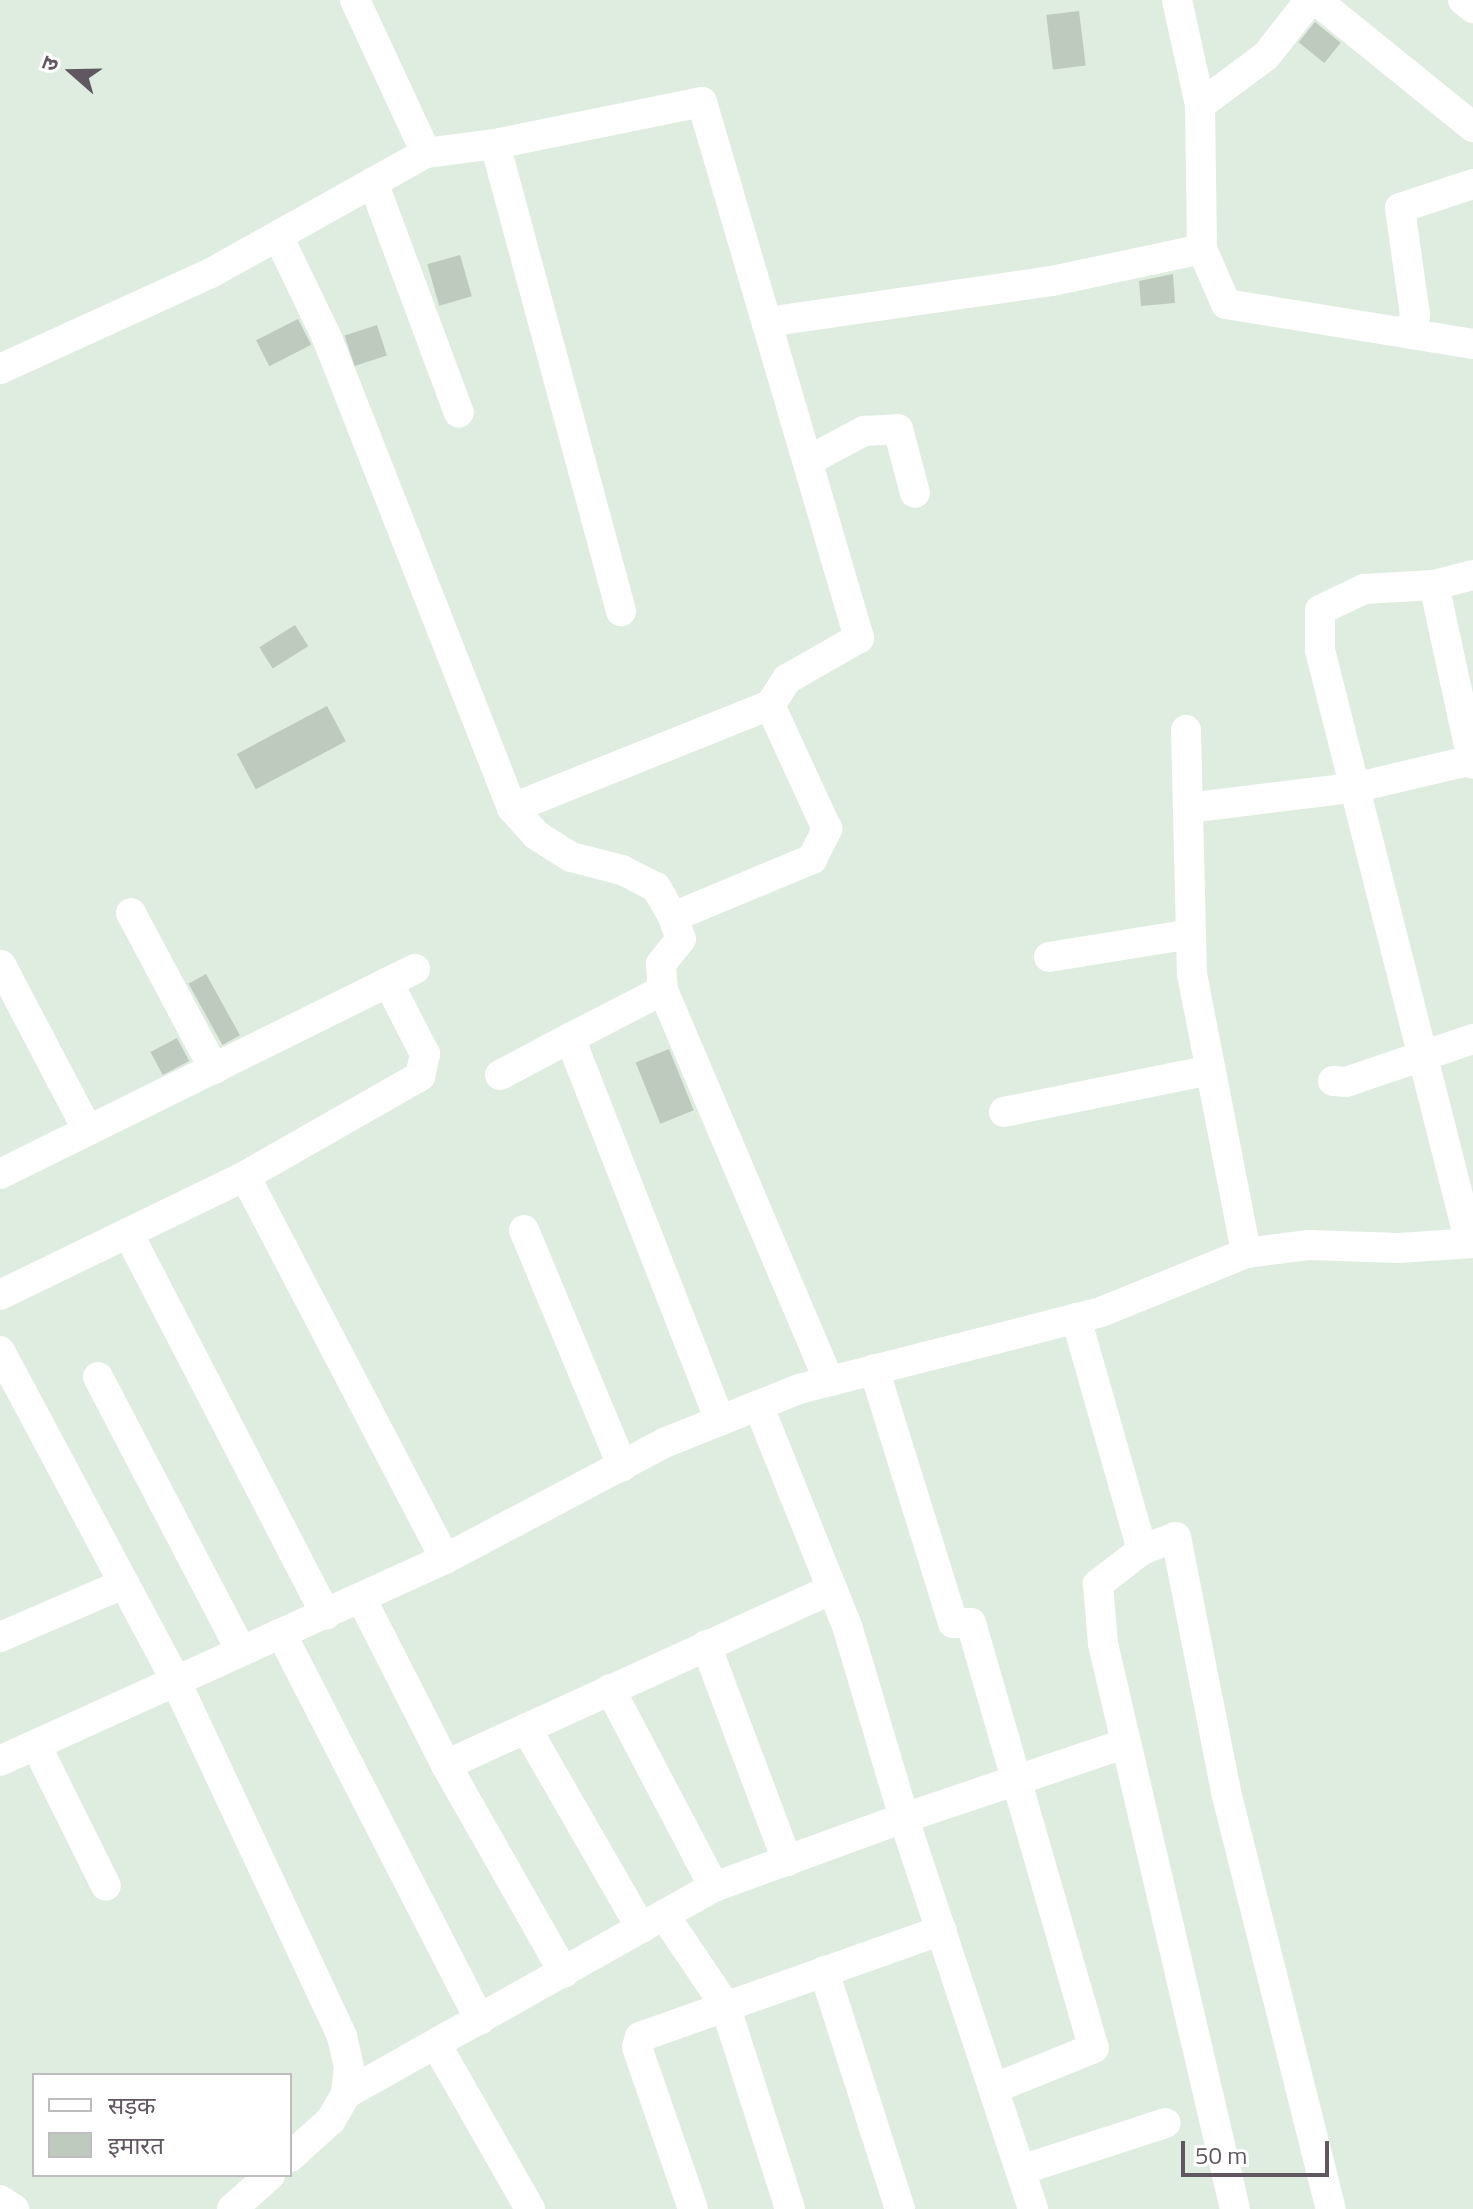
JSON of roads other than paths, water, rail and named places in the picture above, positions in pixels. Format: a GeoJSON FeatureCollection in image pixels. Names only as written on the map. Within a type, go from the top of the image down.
{"type":"FeatureCollection","features":[{"type":"Feature","properties":{"kind":"street"},"geometry":{"type":"LineString","coordinates":[[355,0],[426,153]]}},
{"type":"Feature","properties":{"kind":"street"},"geometry":{"type":"LineString","coordinates":[[1177,0],[1200,105],[1202,249],[1226,304],[1411,330],[1473,344]]}},
{"type":"Feature","properties":{"kind":"street"},"geometry":{"type":"LineString","coordinates":[[1200,105],[1266,56],[1313,0],[1473,127]]}},
{"type":"Feature","properties":{"kind":"street"},"geometry":{"type":"LineString","coordinates":[[1463,0],[1473,8]]}},
{"type":"Feature","properties":{"kind":"street"},"geometry":{"type":"LineString","coordinates":[[0,369],[211,273],[426,153],[495,144],[702,102],[859,638],[787,679],[770,705],[512,808]]}},
{"type":"Feature","properties":{"kind":"street"},"geometry":{"type":"LineString","coordinates":[[495,144],[621,611]]}},
{"type":"Feature","properties":{"kind":"street"},"geometry":{"type":"LineString","coordinates":[[373,182],[459,413]]}},
{"type":"Feature","properties":{"kind":"street"},"geometry":{"type":"LineString","coordinates":[[1411,330],[1415,315],[1400,208],[1473,184]]}},
{"type":"Feature","properties":{"kind":"street"},"geometry":{"type":"LineString","coordinates":[[278,236],[338,366],[512,808],[536,835],[571,857],[622,870],[656,887],[673,917],[681,939],[661,964],[663,990],[829,1381]]}},
{"type":"Feature","properties":{"kind":"street"},"geometry":{"type":"LineString","coordinates":[[767,322],[1052,281],[1202,249]]}},
{"type":"Feature","properties":{"kind":"street"},"geometry":{"type":"LineString","coordinates":[[808,461],[864,431],[898,429],[915,493]]}},
{"type":"Feature","properties":{"kind":"street"},"geometry":{"type":"LineString","coordinates":[[0,1761],[241,1650],[326,1615],[445,1559],[622,1466],[758,1405],[829,1381],[1076,1318],[1246,1253],[1309,1245],[1400,1248],[1472,1243],[1358,787],[1320,650],[1320,610],[1364,589],[1434,585],[1473,575]]}},
{"type":"Feature","properties":{"kind":"street"},"geometry":{"type":"LineString","coordinates":[[1188,808],[1358,787],[1472,762],[1463,668],[1434,585]]}},
{"type":"Feature","properties":{"kind":"street"},"geometry":{"type":"LineString","coordinates":[[673,917],[812,859],[827,829],[770,705]]}},
{"type":"Feature","properties":{"kind":"street"},"geometry":{"type":"LineString","coordinates":[[1186,730],[1192,974],[1246,1253]]}},
{"type":"Feature","properties":{"kind":"street"},"geometry":{"type":"LineString","coordinates":[[131,913],[214,1069]]}},
{"type":"Feature","properties":{"kind":"street"},"geometry":{"type":"LineString","coordinates":[[1049,957],[1191,934]]}},
{"type":"Feature","properties":{"kind":"street"},"geometry":{"type":"LineString","coordinates":[[1,965],[87,1129]]}},
{"type":"Feature","properties":{"kind":"street"},"geometry":{"type":"LineString","coordinates":[[0,1174],[415,969]]}},
{"type":"Feature","properties":{"kind":"street"},"geometry":{"type":"LineString","coordinates":[[0,1295],[245,1176],[420,1076],[425,1054],[388,982]]}},
{"type":"Feature","properties":{"kind":"street"},"geometry":{"type":"LineString","coordinates":[[500,1075],[663,990]]}},
{"type":"Feature","properties":{"kind":"street"},"geometry":{"type":"LineString","coordinates":[[570,1038],[720,1421]]}},
{"type":"Feature","properties":{"kind":"street"},"geometry":{"type":"LineString","coordinates":[[1333,1081],[1346,1082],[1473,1039]]}},
{"type":"Feature","properties":{"kind":"street"},"geometry":{"type":"LineString","coordinates":[[1004,1112],[1210,1070]]}},
{"type":"Feature","properties":{"kind":"street"},"geometry":{"type":"LineString","coordinates":[[245,1176],[445,1559]]}},
{"type":"Feature","properties":{"kind":"street"},"geometry":{"type":"LineString","coordinates":[[524,1230],[622,1466]]}},
{"type":"Feature","properties":{"kind":"street"},"geometry":{"type":"LineString","coordinates":[[128,1233],[326,1615]]}},
{"type":"Feature","properties":{"kind":"street"},"geometry":{"type":"LineString","coordinates":[[1076,1318],[1142,1550]]}},
{"type":"Feature","properties":{"kind":"street"},"geometry":{"type":"LineString","coordinates":[[0,1351],[176,1681],[342,2036],[349,2067],[346,2094],[331,2120],[292,2155]]}},
{"type":"Feature","properties":{"kind":"street"},"geometry":{"type":"LineString","coordinates":[[874,1369],[953,1623],[971,1623],[1094,2048],[995,2088]]}},
{"type":"Feature","properties":{"kind":"street"},"geometry":{"type":"LineString","coordinates":[[98,1377],[241,1650]]}},
{"type":"Feature","properties":{"kind":"street"},"geometry":{"type":"LineString","coordinates":[[758,1405],[832,1589],[1033,2209]]}},
{"type":"Feature","properties":{"kind":"street"},"geometry":{"type":"LineString","coordinates":[[1235,2209],[1136,1772],[1124,1744],[1103,1644],[1098,1584],[1142,1550],[1176,1537],[1226,1792],[1331,2209]]}},
{"type":"Feature","properties":{"kind":"street"},"geometry":{"type":"LineString","coordinates":[[0,1637],[123,1584]]}},
{"type":"Feature","properties":{"kind":"street"},"geometry":{"type":"LineString","coordinates":[[446,1765],[832,1589]]}},
{"type":"Feature","properties":{"kind":"street"},"geometry":{"type":"LineString","coordinates":[[361,1598],[446,1765],[564,1973]]}},
{"type":"Feature","properties":{"kind":"street"},"geometry":{"type":"LineString","coordinates":[[281,1633],[480,2020]]}},
{"type":"Feature","properties":{"kind":"street"},"geometry":{"type":"LineString","coordinates":[[706,1645],[787,1861]]}},
{"type":"Feature","properties":{"kind":"street"},"geometry":{"type":"LineString","coordinates":[[610,1689],[714,1887]]}},
{"type":"Feature","properties":{"kind":"street"},"geometry":{"type":"LineString","coordinates":[[526,1728],[652,1922],[725,2005],[790,2209]]}},
{"type":"Feature","properties":{"kind":"street"},"geometry":{"type":"LineString","coordinates":[[346,2094],[714,1887],[904,1818],[1124,1744]]}},
{"type":"Feature","properties":{"kind":"street"},"geometry":{"type":"LineString","coordinates":[[36,1745],[106,1886]]}},
{"type":"Feature","properties":{"kind":"street"},"geometry":{"type":"LineString","coordinates":[[693,2209],[637,2047],[649,2032],[942,1930]]}},
{"type":"Feature","properties":{"kind":"street"},"geometry":{"type":"LineString","coordinates":[[824,1971],[900,2209]]}},
{"type":"Feature","properties":{"kind":"street"},"geometry":{"type":"LineString","coordinates":[[436,2044],[530,2209]]}},
{"type":"Feature","properties":{"kind":"street"},"geometry":{"type":"LineString","coordinates":[[1021,2170],[1166,2123]]}},
{"type":"Feature","properties":{"kind":"street"},"geometry":{"type":"LineString","coordinates":[[232,2209],[268,2177]]}},
{"type":"Feature","properties":{"kind":"street"},"geometry":{"type":"LineString","coordinates":[[0,2200],[14,2209]]}}]}
